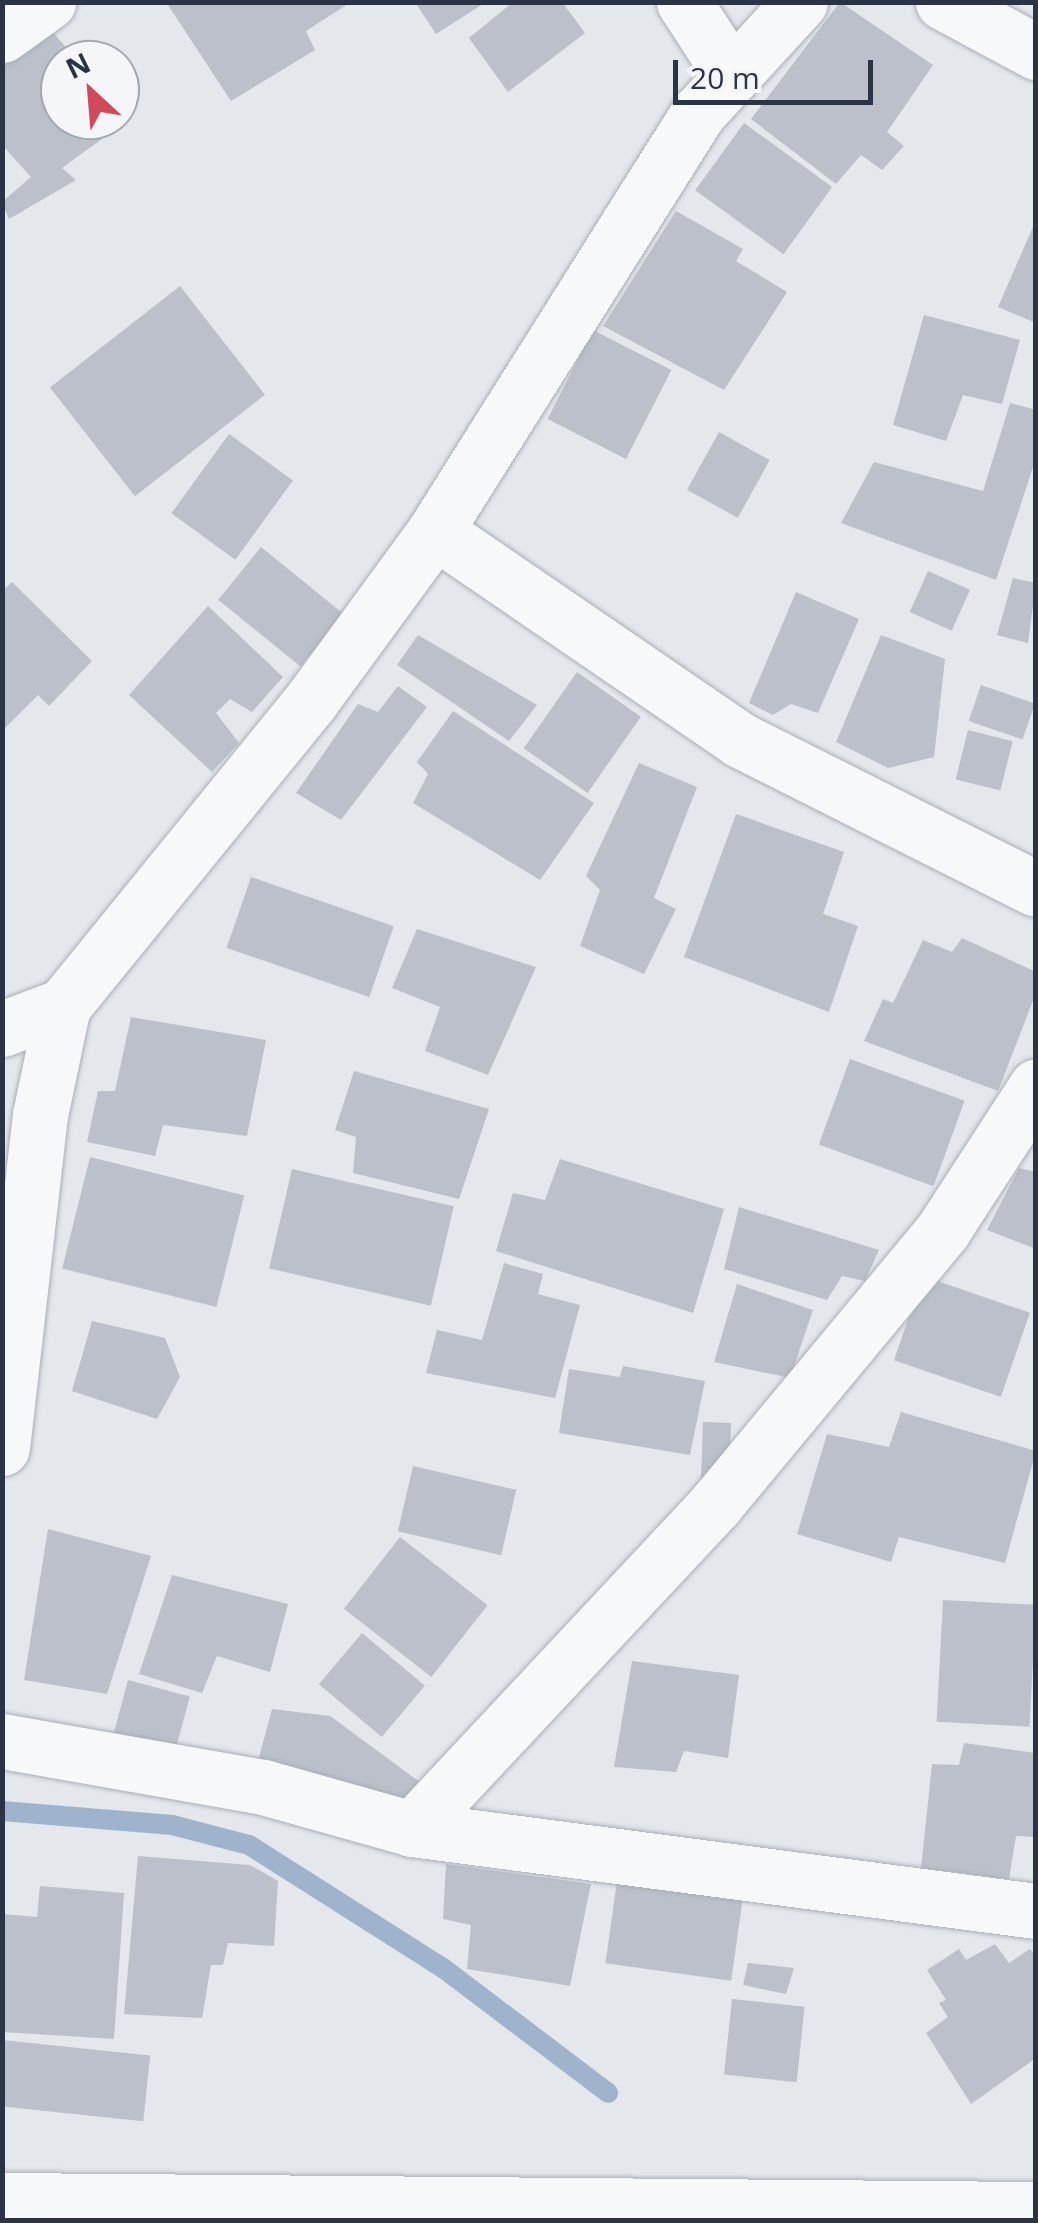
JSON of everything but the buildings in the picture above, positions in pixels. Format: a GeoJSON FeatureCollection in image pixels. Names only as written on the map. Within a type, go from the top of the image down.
{"type":"FeatureCollection","features":[{"type":"Feature","properties":{"kind":"street"},"geometry":{"type":"LineString","coordinates":[[2,36],[48,2]]}},
{"type":"Feature","properties":{"kind":"street"},"geometry":{"type":"LineString","coordinates":[[684,2],[732,76]]}},
{"type":"Feature","properties":{"kind":"street"},"geometry":{"type":"LineString","coordinates":[[2,1448],[40,1115],[63,1006],[310,702],[435,531],[699,112],[800,2]]}},
{"type":"Feature","properties":{"kind":"street"},"geometry":{"type":"LineString","coordinates":[[943,2],[1036,52]]}},
{"type":"Feature","properties":{"kind":"street"},"geometry":{"type":"LineString","coordinates":[[435,531],[740,740],[1036,889]]}},
{"type":"Feature","properties":{"kind":"street"},"geometry":{"type":"LineString","coordinates":[[2,1029],[63,1006]]}},
{"type":"Feature","properties":{"kind":"street"},"geometry":{"type":"LineString","coordinates":[[412,1829],[715,1505],[943,1230],[1036,1087]]}},
{"type":"Feature","properties":{"kind":"street"},"geometry":{"type":"LineString","coordinates":[[2,1741],[264,1787],[412,1829],[1036,1910]]}},
{"type":"Feature","properties":{"kind":"street"},"geometry":{"type":"LineString","coordinates":[[2,2200],[1036,2209]]}},
{"type":"Feature","properties":{"kind":"waterway"},"geometry":{"type":"LineString","coordinates":[[2,1811],[172,1825],[249,1845],[443,1968],[608,2093]]}}]}
